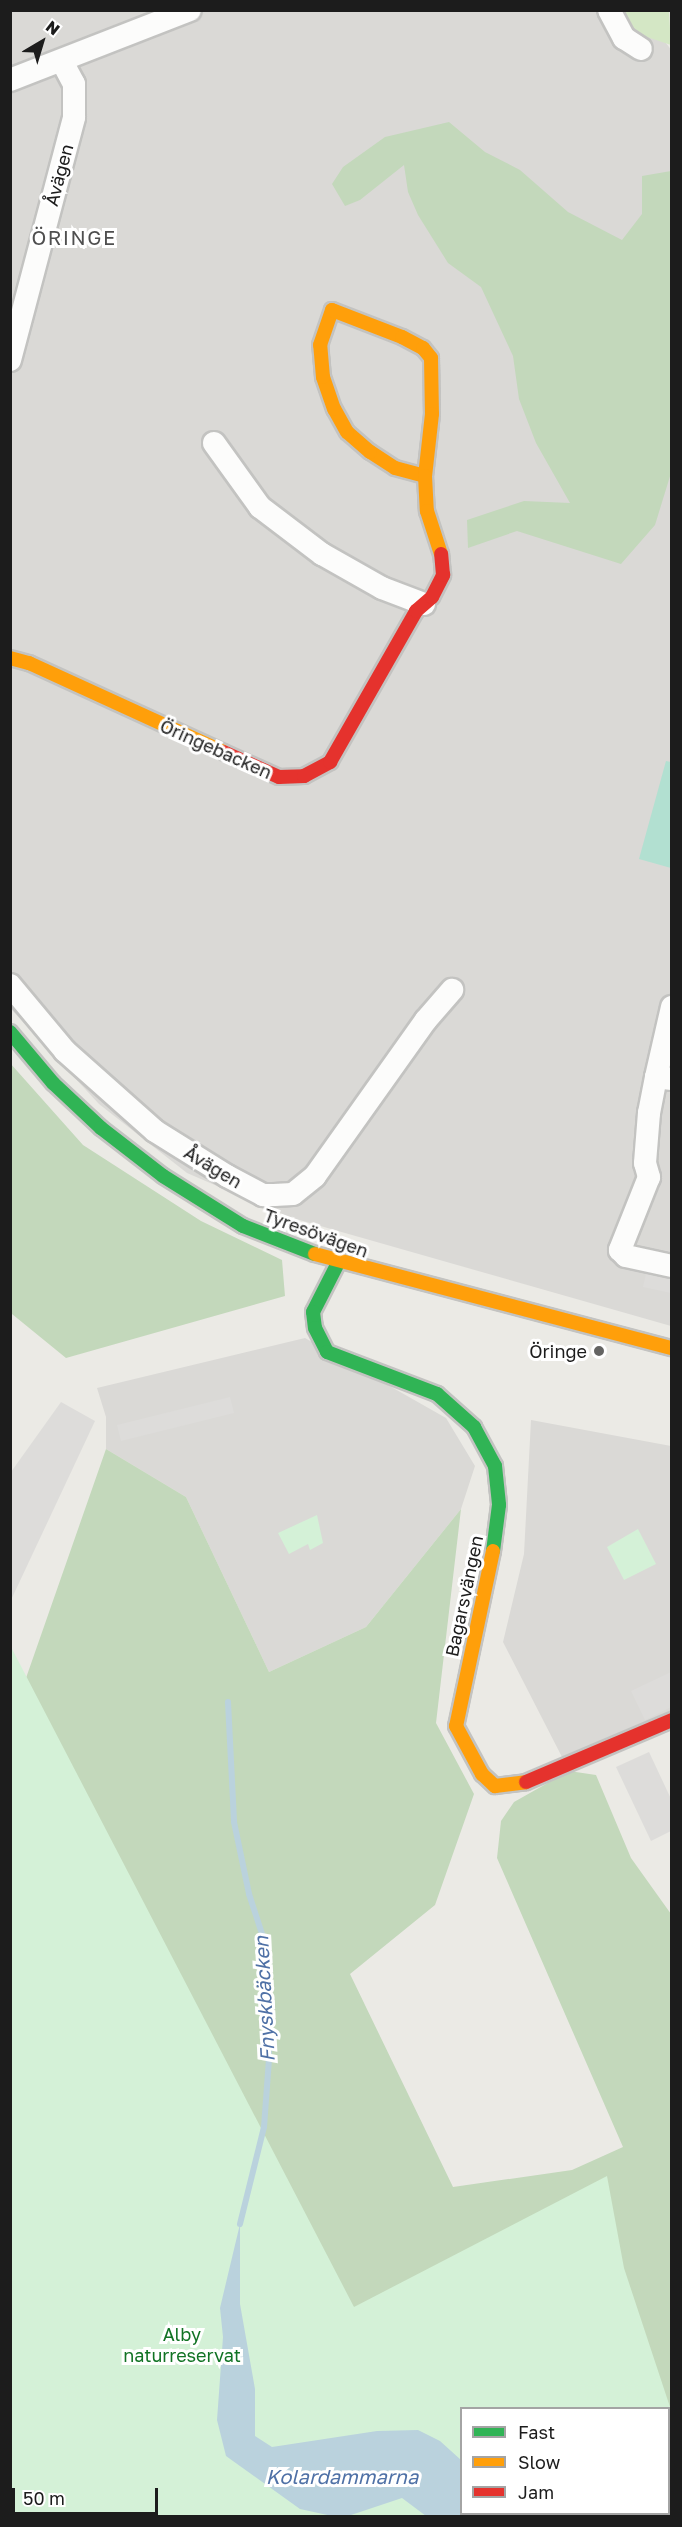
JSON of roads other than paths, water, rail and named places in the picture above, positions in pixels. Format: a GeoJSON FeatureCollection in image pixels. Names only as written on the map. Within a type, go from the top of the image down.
{"type":"FeatureCollection","features":[{"type":"Feature","properties":{"kind":"street"},"geometry":{"type":"LineString","coordinates":[[10,80],[190,10]]}},
{"type":"Feature","properties":{"kind":"street"},"geometry":{"type":"LineString","coordinates":[[609,10],[624,38],[641,49]]}},
{"type":"Feature","properties":{"kind":"street","name":"Åvägen"},"geometry":{"type":"LineString","coordinates":[[10,360],[75,117],[74,84],[62,61]]}},
{"type":"Feature","properties":{"kind":"street","name":"Öringebacken"},"geometry":{"type":"LineString","coordinates":[[10,658],[29,663],[279,777],[304,776],[330,762],[420,608],[443,575],[440,548],[428,511],[425,476],[432,414],[431,358],[423,348],[402,337],[332,310],[321,345],[323,377],[334,409],[347,432],[370,453],[396,468],[425,476]]}},
{"type":"Feature","properties":{"kind":"street"},"geometry":{"type":"LineString","coordinates":[[214,443],[260,507],[321,554],[420,608]]}},
{"type":"Feature","properties":{"kind":"street","name":"Åvägen"},"geometry":{"type":"LineString","coordinates":[[10,985],[78,1064],[154,1131],[227,1176],[263,1195],[274,1196],[293,1194],[315,1176],[426,1020],[452,990]]}},
{"type":"Feature","properties":{"kind":"street"},"geometry":{"type":"LineString","coordinates":[[672,1007],[664,1078],[649,1113],[645,1163],[649,1177],[620,1250],[626,1256],[672,1266]]}},
{"type":"Feature","properties":{"kind":"street","name":"Tyresövägen"},"geometry":{"type":"LineString","coordinates":[[10,1032],[61,1091],[101,1128],[163,1176],[243,1226],[338,1263],[672,1348]]}},
{"type":"Feature","properties":{"kind":"street","name":"Bagarsvängen"},"geometry":{"type":"LineString","coordinates":[[338,1263],[313,1312],[315,1328],[327,1352],[437,1394],[474,1426],[495,1466],[499,1505],[495,1541],[456,1726],[482,1774],[495,1786],[525,1783],[672,1720]]}},
{"type":"Feature","properties":{"kind":"water","name":"Kolardammarna"},"geometry":{"type":"Polygon","coordinates":[[[240,2224],[240,2304],[255,2389],[255,2436],[272,2447],[377,2431],[418,2430],[440,2441],[460,2459],[460,2515],[496,2516],[426,2516],[402,2498],[348,2516],[332,2516],[300,2509],[226,2456],[217,2420],[223,2337],[220,2308],[240,2224]]]}},
{"type":"Feature","properties":{"kind":"waterway","name":"Fnyskbäcken"},"geometry":{"type":"LineString","coordinates":[[228,1702],[234,1822],[249,1894],[265,1943],[269,2059],[264,2127],[240,2224]]}},
{"type":"Feature","properties":{"kind":"place","name":"Öringe"},"geometry":{"type":"Point","coordinates":[599,1351]}},
{"type":"Feature","properties":{"kind":"district","name":"ÖRINGE"},"geometry":{"type":"Point","coordinates":[74,237]}},
{"type":"Feature","properties":{"kind":"park label","name":"Alby naturreservat"},"geometry":{"type":"Point","coordinates":[182,2345]}}]}
